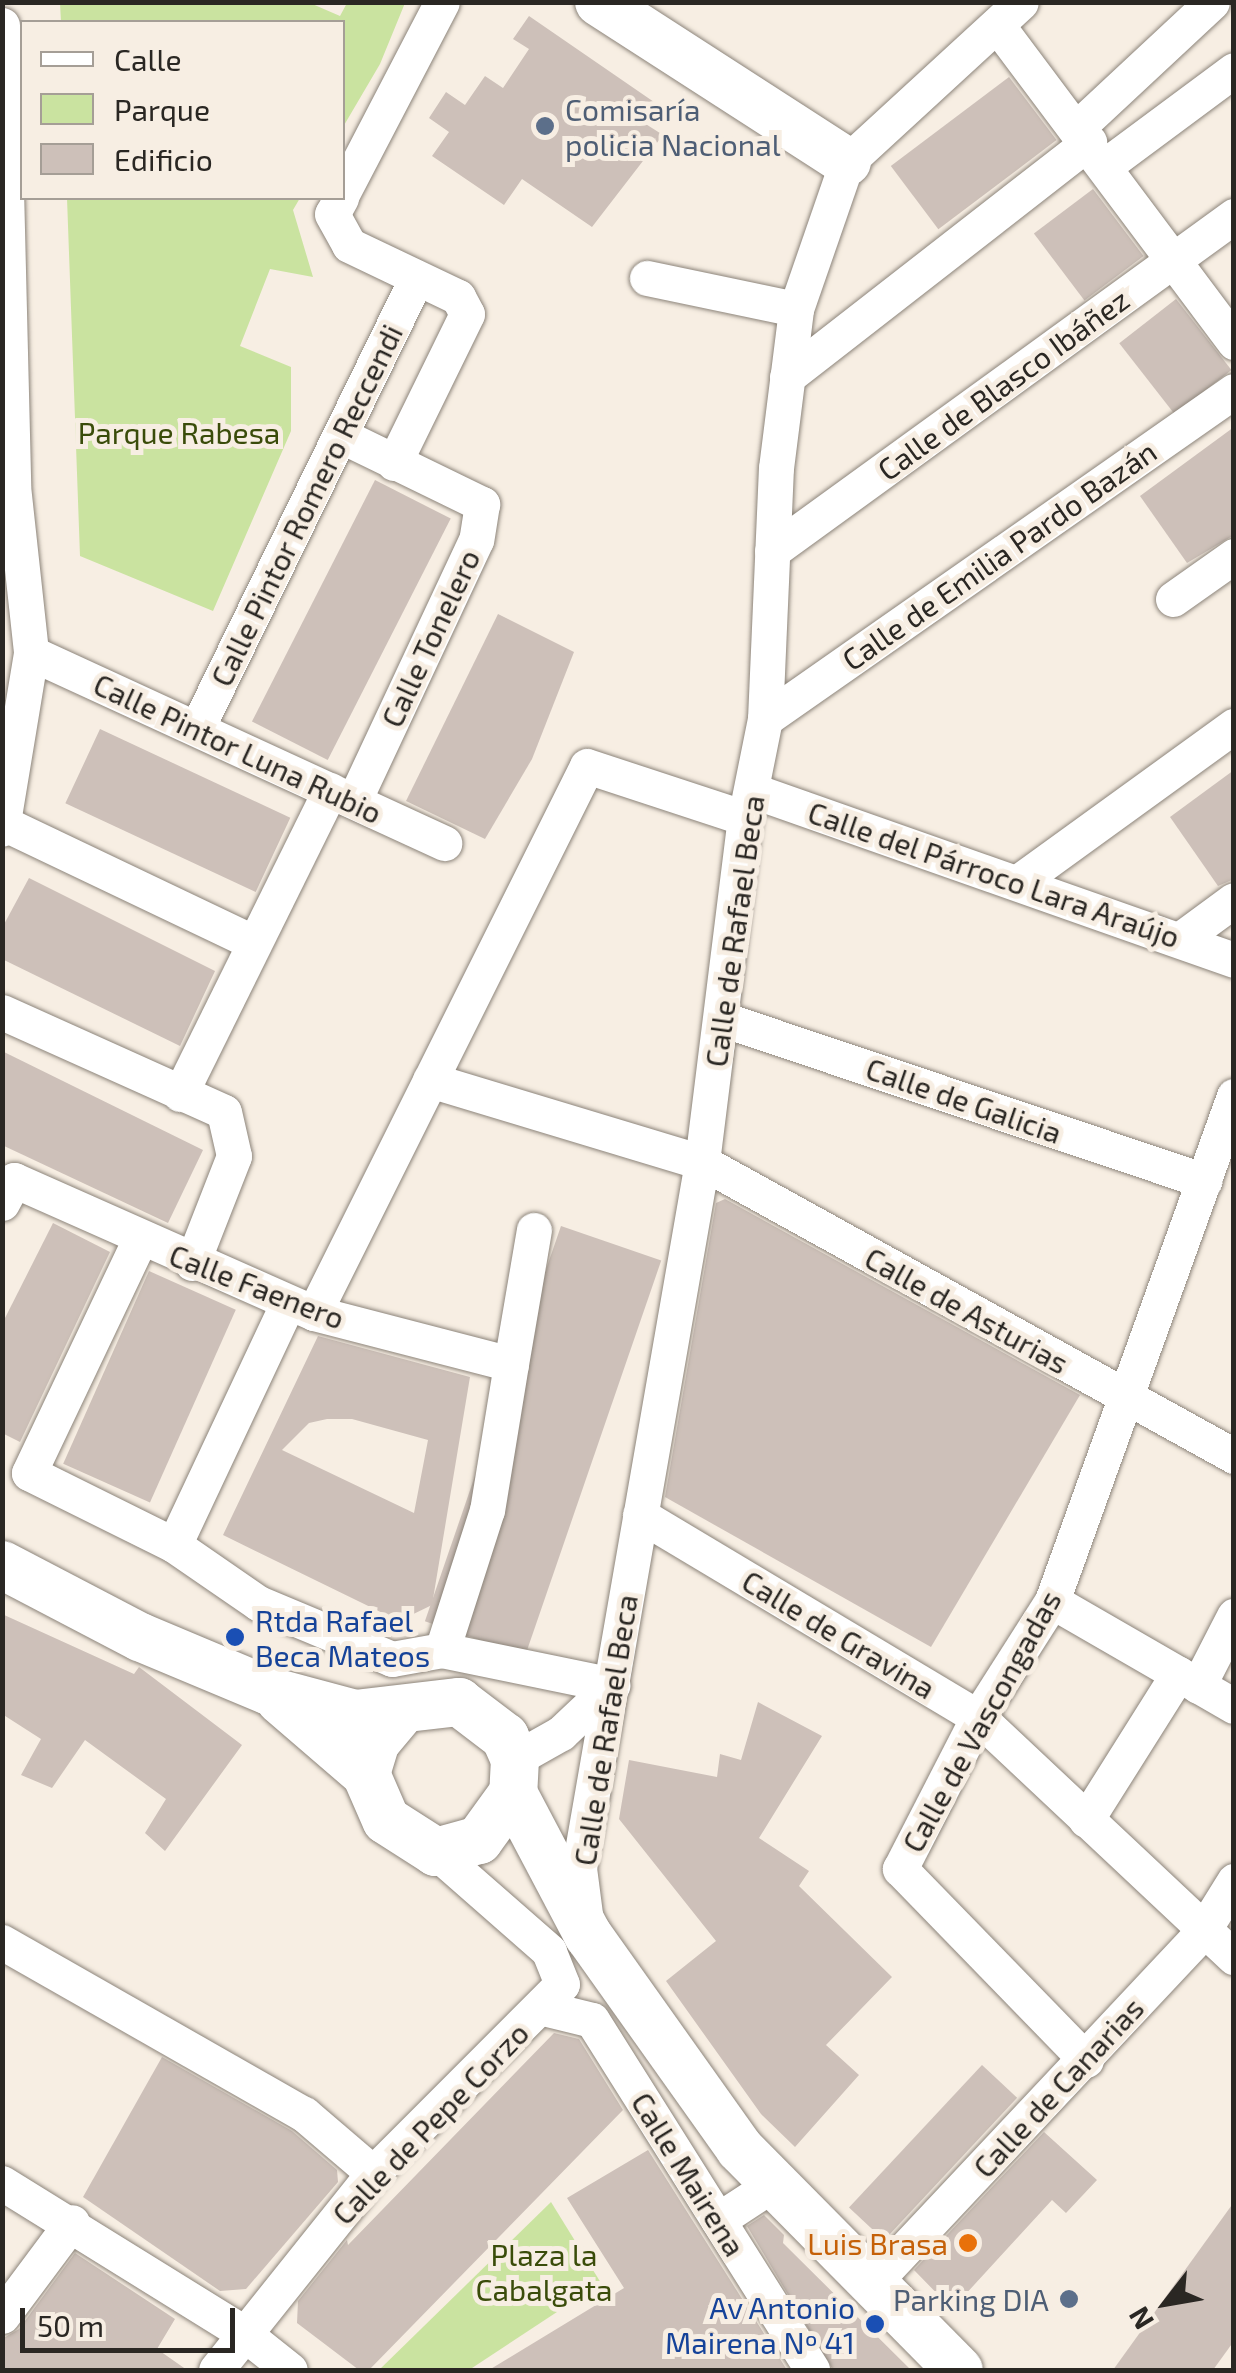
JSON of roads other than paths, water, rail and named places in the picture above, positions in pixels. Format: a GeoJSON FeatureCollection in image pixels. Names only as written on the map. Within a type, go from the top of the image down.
{"type":"FeatureCollection","features":[{"type":"Feature","properties":{"kind":"main road"},"geometry":{"type":"LineString","coordinates":[[599,2],[848,162]]}},
{"type":"Feature","properties":{"kind":"main road"},"geometry":{"type":"LineString","coordinates":[[2,1565],[140,1637],[269,1691],[355,1714],[458,1702],[505,1736],[514,1776],[588,1935],[740,2149],[959,2370]]}},
{"type":"Feature","properties":{"kind":"main road"},"geometry":{"type":"LineString","coordinates":[[269,1691],[366,1774],[386,1820],[517,1866],[588,1935]]}},
{"type":"Feature","properties":{"kind":"main road"},"geometry":{"type":"LineString","coordinates":[[366,1774],[376,1742],[402,1710]]}},
{"type":"Feature","properties":{"kind":"main road"},"geometry":{"type":"LineString","coordinates":[[458,1846],[514,1776]]}},
{"type":"Feature","properties":{"kind":"street"},"geometry":{"type":"LineString","coordinates":[[345,189],[442,2]]}},
{"type":"Feature","properties":{"kind":"street"},"geometry":{"type":"LineString","coordinates":[[1091,145],[1212,2]]}},
{"type":"Feature","properties":{"kind":"street"},"geometry":{"type":"LineString","coordinates":[[1009,14],[1091,145],[1234,342]]}},
{"type":"Feature","properties":{"kind":"street","name":"Calle de Rafael Beca"},"geometry":{"type":"LineString","coordinates":[[588,1935],[580,1868],[702,1162],[749,804],[765,720],[772,551],[796,309],[848,162],[1009,14]]}},
{"type":"Feature","properties":{"kind":"street"},"geometry":{"type":"LineString","coordinates":[[2,25],[13,583],[31,652],[12,740],[4,827],[254,943]]}},
{"type":"Feature","properties":{"kind":"street"},"geometry":{"type":"LineString","coordinates":[[788,377],[1091,145],[1234,70]]}},
{"type":"Feature","properties":{"kind":"street"},"geometry":{"type":"LineString","coordinates":[[338,202],[349,246],[458,298],[467,314],[394,463]]}},
{"type":"Feature","properties":{"kind":"street","name":"Calle de Blasco Ibáñez"},"geometry":{"type":"LineString","coordinates":[[772,551],[1234,216]]}},
{"type":"Feature","properties":{"kind":"street"},"geometry":{"type":"LineString","coordinates":[[648,278],[796,309]]}},
{"type":"Feature","properties":{"kind":"street","name":"Calle Pintor Romero Reccendi"},"geometry":{"type":"LineString","coordinates":[[196,728],[415,280]]}},
{"type":"Feature","properties":{"kind":"street","name":"Calle de Emilia Pardo Bazán"},"geometry":{"type":"LineString","coordinates":[[765,720],[1234,391]]}},
{"type":"Feature","properties":{"kind":"street","name":"Calle Tonelero"},"geometry":{"type":"LineString","coordinates":[[180,1094],[254,943],[342,796],[476,540],[482,504],[342,436]]}},
{"type":"Feature","properties":{"kind":"street"},"geometry":{"type":"LineString","coordinates":[[1174,599],[1234,556]]}},
{"type":"Feature","properties":{"kind":"street","name":"Calle Pintor Luna Rubio"},"geometry":{"type":"LineString","coordinates":[[31,652],[444,843]]}},
{"type":"Feature","properties":{"kind":"street"},"geometry":{"type":"LineString","coordinates":[[1021,880],[1234,726]]}},
{"type":"Feature","properties":{"kind":"street","name":"Calle del Párroco Lara Araújo"},"geometry":{"type":"LineString","coordinates":[[430,1080],[587,766],[749,804],[1021,880],[1234,960]]}},
{"type":"Feature","properties":{"kind":"street"},"geometry":{"type":"LineString","coordinates":[[1182,938],[1234,900]]}},
{"type":"Feature","properties":{"kind":"street"},"geometry":{"type":"LineString","coordinates":[[2,1012],[224,1112],[234,1156],[192,1264]]}},
{"type":"Feature","properties":{"kind":"street","name":"Calle de Galicia"},"geometry":{"type":"LineString","coordinates":[[722,1019],[1205,1180]]}},
{"type":"Feature","properties":{"kind":"street"},"geometry":{"type":"LineString","coordinates":[[174,1545],[250,1383],[301,1308],[430,1080]]}},
{"type":"Feature","properties":{"kind":"street","name":"Calle de Asturias"},"geometry":{"type":"LineString","coordinates":[[430,1080],[702,1162],[1234,1456]]}},
{"type":"Feature","properties":{"kind":"street","name":"Calle de Vascongadas"},"geometry":{"type":"LineString","coordinates":[[1086,2060],[900,1869],[978,1717],[1052,1601],[1234,1096]]}},
{"type":"Feature","properties":{"kind":"street","name":"Calle Faenero"},"geometry":{"type":"LineString","coordinates":[[8,1191],[140,1239],[301,1308],[512,1364]]}},
{"type":"Feature","properties":{"kind":"street"},"geometry":{"type":"LineString","coordinates":[[442,1650],[488,1510],[534,1230]]}},
{"type":"Feature","properties":{"kind":"street"},"geometry":{"type":"LineString","coordinates":[[140,1239],[30,1473],[174,1545],[258,1604],[392,1659],[442,1650],[612,1686]]}},
{"type":"Feature","properties":{"kind":"street","name":"Calle de Gravina"},"geometry":{"type":"LineString","coordinates":[[640,1515],[978,1717],[1234,1958]]}},
{"type":"Feature","properties":{"kind":"street"},"geometry":{"type":"LineString","coordinates":[[1052,1601],[1234,1706]]}},
{"type":"Feature","properties":{"kind":"street"},"geometry":{"type":"LineString","coordinates":[[1086,1820],[1234,1616]]}},
{"type":"Feature","properties":{"kind":"street"},"geometry":{"type":"LineString","coordinates":[[514,1776],[612,1686]]}},
{"type":"Feature","properties":{"kind":"street"},"geometry":{"type":"LineString","coordinates":[[458,1846],[549,1952],[562,1984],[543,2008]]}},
{"type":"Feature","properties":{"kind":"street","name":"Calle de Canarias"},"geometry":{"type":"LineString","coordinates":[[871,2285],[1086,2060],[1202,1931],[1234,1881]]}},
{"type":"Feature","properties":{"kind":"street"},"geometry":{"type":"LineString","coordinates":[[2,1942],[304,2114],[372,2173]]}},
{"type":"Feature","properties":{"kind":"street","name":"Calle de Pepe Corzo"},"geometry":{"type":"LineString","coordinates":[[216,2370],[242,2332],[372,2173],[543,2008]]}},
{"type":"Feature","properties":{"kind":"street","name":"Calle Mairena"},"geometry":{"type":"LineString","coordinates":[[543,2008],[592,2020],[812,2370]]}},
{"type":"Feature","properties":{"kind":"street"},"geometry":{"type":"LineString","coordinates":[[2,2183],[72,2222],[242,2332],[290,2370]]}},
{"type":"Feature","properties":{"kind":"street"},"geometry":{"type":"LineString","coordinates":[[718,2220],[773,2184]]}},
{"type":"Feature","properties":{"kind":"street"},"geometry":{"type":"LineString","coordinates":[[2,2316],[72,2222]]}},
{"type":"Feature","properties":{"kind":"place","name":"Comisaría policia Nacional"},"geometry":{"type":"Point","coordinates":[545,126]}},
{"type":"Feature","properties":{"kind":"place","name":"Rtda Rafael Beca Mateos"},"geometry":{"type":"Point","coordinates":[235,1637]}},
{"type":"Feature","properties":{"kind":"place","name":"Luis Brasa"},"geometry":{"type":"Point","coordinates":[968,2243]}},
{"type":"Feature","properties":{"kind":"place","name":"Parking DIA"},"geometry":{"type":"Point","coordinates":[1069,2299]}},
{"type":"Feature","properties":{"kind":"place","name":"Av Antonio Mairena Nº 41"},"geometry":{"type":"Point","coordinates":[875,2324]}},
{"type":"Feature","properties":{"kind":"park label","name":"Parque Rabesa"},"geometry":{"type":"Point","coordinates":[179,432]}},
{"type":"Feature","properties":{"kind":"park label","name":"Plaza la Cabalgata"},"geometry":{"type":"Point","coordinates":[544,2271]}}]}
